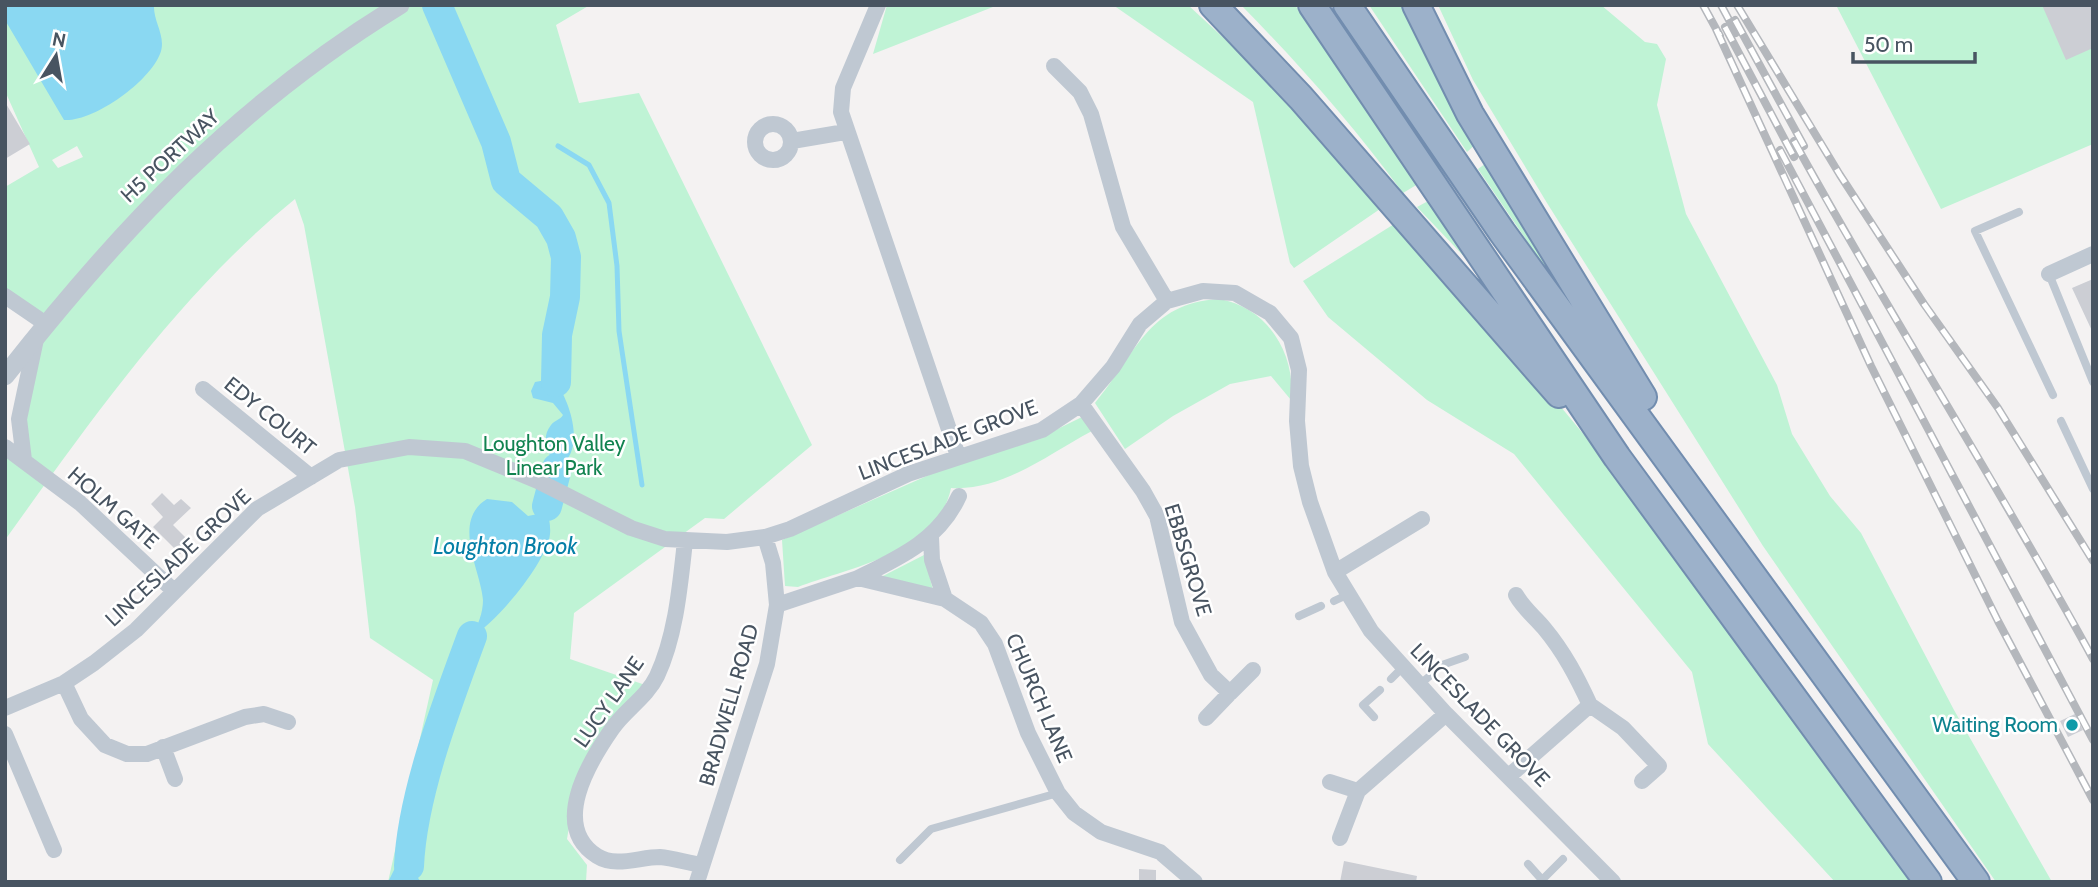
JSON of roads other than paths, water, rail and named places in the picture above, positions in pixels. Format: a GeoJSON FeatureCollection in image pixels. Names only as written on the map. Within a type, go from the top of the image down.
{"type":"FeatureCollection","features":[{"type":"Feature","properties":{"kind":"highway"},"geometry":{"type":"LineString","coordinates":[[1213,5],[1301,98],[1513,343],[1617,457]]}},
{"type":"Feature","properties":{"kind":"highway"},"geometry":{"type":"LineString","coordinates":[[1312,5],[1617,457],[1928,882]]}},
{"type":"Feature","properties":{"kind":"highway"},"geometry":{"type":"LineString","coordinates":[[1347,5],[1502,232],[1976,882]]}},
{"type":"Feature","properties":{"kind":"highway"},"geometry":{"type":"LineString","coordinates":[[1416,5],[1470,114],[1583,302],[1769,597]]}},
{"type":"Feature","properties":{"kind":"street"},"geometry":{"type":"LineString","coordinates":[[878,5],[844,88],[841,113],[845,132],[958,456]]}},
{"type":"Feature","properties":{"kind":"street","name":"H5 PORTWAY"},"geometry":{"type":"LineString","coordinates":[[5,376],[87,273],[198,156],[301,70],[391,10]]}},
{"type":"Feature","properties":{"kind":"street"},"geometry":{"type":"LineString","coordinates":[[1054,66],[1080,92],[1091,114],[1124,228],[1167,301]]}},
{"type":"Feature","properties":{"kind":"street"},"geometry":{"type":"LineString","coordinates":[[792,141],[845,132]]}},
{"type":"Feature","properties":{"kind":"street"},"geometry":{"type":"LineString","coordinates":[[2049,274],[2093,254]]}},
{"type":"Feature","properties":{"kind":"street","name":"LINCESLADE GROVE"},"geometry":{"type":"LineString","coordinates":[[5,708],[64,683],[136,630],[173,590],[257,509],[346,458],[410,447],[466,451],[517,472],[631,528],[665,539],[727,542],[765,537],[790,529],[908,474],[1042,430],[1081,404],[1113,367],[1140,324],[1167,301],[1203,291],[1235,293],[1270,313],[1291,338],[1298,370],[1297,421],[1301,466],[1318,529],[1342,597],[1403,667],[1425,680],[1447,714],[1509,776],[1570,853],[1613,882]]}},
{"type":"Feature","properties":{"kind":"street"},"geometry":{"type":"LineString","coordinates":[[5,296],[41,330],[19,419],[24,460]]}},
{"type":"Feature","properties":{"kind":"street","name":"EDY COURT"},"geometry":{"type":"LineString","coordinates":[[203,388],[311,477]]}},
{"type":"Feature","properties":{"kind":"street","name":"EBBSGROVE"},"geometry":{"type":"LineString","coordinates":[[1081,404],[1143,491],[1157,516],[1182,622],[1211,675],[1230,693]]}},
{"type":"Feature","properties":{"kind":"street","name":"HOLM GATE"},"geometry":{"type":"LineString","coordinates":[[5,447],[80,503],[173,590]]}},
{"type":"Feature","properties":{"kind":"street"},"geometry":{"type":"LineString","coordinates":[[777,605],[858,578],[931,537],[951,514],[959,496]]}},
{"type":"Feature","properties":{"kind":"street"},"geometry":{"type":"LineString","coordinates":[[1335,572],[1422,519]]}},
{"type":"Feature","properties":{"kind":"street","name":"BRADWELL ROAD"},"geometry":{"type":"LineString","coordinates":[[697,882],[763,677],[777,605],[773,564],[765,537]]}},
{"type":"Feature","properties":{"kind":"street"},"geometry":{"type":"LineString","coordinates":[[931,537],[933,560],[945,599]]}},
{"type":"Feature","properties":{"kind":"street","name":"LUCY LANE"},"geometry":{"type":"LineString","coordinates":[[685,541],[664,658],[651,687],[613,727],[592,764],[574,811],[576,832],[595,855],[608,861],[660,858],[702,865]]}},
{"type":"Feature","properties":{"kind":"street","name":"CHURCH LANE"},"geometry":{"type":"LineString","coordinates":[[858,578],[945,599],[981,623],[995,645],[1028,733],[1058,793],[1088,825],[1160,852],[1195,882]]}},
{"type":"Feature","properties":{"kind":"street"},"geometry":{"type":"LineString","coordinates":[[1516,595],[1524,609],[1544,627],[1571,664],[1590,705],[1623,728],[1659,766],[1642,781]]}},
{"type":"Feature","properties":{"kind":"street"},"geometry":{"type":"LineString","coordinates":[[1206,718],[1253,670]]}},
{"type":"Feature","properties":{"kind":"street"},"geometry":{"type":"LineString","coordinates":[[64,683],[81,719],[105,745],[127,754],[147,754],[245,717],[264,714],[288,722]]}},
{"type":"Feature","properties":{"kind":"street"},"geometry":{"type":"LineString","coordinates":[[1509,776],[1590,705]]}},
{"type":"Feature","properties":{"kind":"street"},"geometry":{"type":"LineString","coordinates":[[1340,838],[1358,791],[1447,714]]}},
{"type":"Feature","properties":{"kind":"street"},"geometry":{"type":"LineString","coordinates":[[5,734],[54,850]]}},
{"type":"Feature","properties":{"kind":"street"},"geometry":{"type":"LineString","coordinates":[[163,747],[175,779]]}},
{"type":"Feature","properties":{"kind":"street"},"geometry":{"type":"LineString","coordinates":[[1330,782],[1358,791]]}},
{"type":"Feature","properties":{"kind":"lane"},"geometry":{"type":"LineString","coordinates":[[2019,212],[1975,231],[2053,395]]}},
{"type":"Feature","properties":{"kind":"lane"},"geometry":{"type":"LineString","coordinates":[[2049,274],[2092,376]]}},
{"type":"Feature","properties":{"kind":"lane"},"geometry":{"type":"LineString","coordinates":[[2061,421],[2092,483]]}},
{"type":"Feature","properties":{"kind":"lane"},"geometry":{"type":"LineString","coordinates":[[1299,617],[1321,606]]}},
{"type":"Feature","properties":{"kind":"lane"},"geometry":{"type":"LineString","coordinates":[[1442,665],[1465,657]]}},
{"type":"Feature","properties":{"kind":"lane"},"geometry":{"type":"LineString","coordinates":[[1391,679],[1403,667]]}},
{"type":"Feature","properties":{"kind":"lane"},"geometry":{"type":"LineString","coordinates":[[1374,717],[1363,705],[1380,690]]}},
{"type":"Feature","properties":{"kind":"lane"},"geometry":{"type":"LineString","coordinates":[[900,860],[931,829],[1058,793]]}},
{"type":"Feature","properties":{"kind":"lane"},"geometry":{"type":"LineString","coordinates":[[1528,864],[1543,881],[1570,853]]}},
{"type":"Feature","properties":{"kind":"water"},"geometry":{"type":"Polygon","coordinates":[[[5,5],[154,5],[162,48],[154,65],[133,88],[90,114],[64,120],[5,20],[5,5]]]}},
{"type":"Feature","properties":{"kind":"water"},"geometry":{"type":"Polygon","coordinates":[[[535,382],[556,382],[562,391],[573,427],[572,451],[566,461],[557,468],[547,448],[546,436],[551,425],[563,415],[553,403],[533,398],[531,391],[535,382]]]}},
{"type":"Feature","properties":{"kind":"water","name":"Loughton Brook"},"geometry":{"type":"Polygon","coordinates":[[[487,499],[512,502],[528,516],[538,514],[542,506],[547,506],[550,534],[531,575],[494,619],[472,636],[480,619],[483,600],[469,533],[476,508],[487,499]]]}},
{"type":"Feature","properties":{"kind":"water"},"geometry":{"type":"Polygon","coordinates":[[[409,866],[421,882],[388,882],[395,868],[409,866]]]}},
{"type":"Feature","properties":{"kind":"waterway","name":"Loughton Brook"},"geometry":{"type":"LineString","coordinates":[[437,5],[496,142],[506,181],[549,217],[561,238],[566,257],[565,297],[557,335],[556,382]]}},
{"type":"Feature","properties":{"kind":"waterway"},"geometry":{"type":"LineString","coordinates":[[558,146],[589,165],[609,203],[617,266],[619,331],[642,485]]}},
{"type":"Feature","properties":{"kind":"waterway","name":"Loughton Brook"},"geometry":{"type":"LineString","coordinates":[[547,506],[557,468]]}},
{"type":"Feature","properties":{"kind":"waterway","name":"Loughton Brook"},"geometry":{"type":"LineString","coordinates":[[409,866],[424,780],[472,636]]}},
{"type":"Feature","properties":{"kind":"railway"},"geometry":{"type":"LineString","coordinates":[[1703,5],[1720,36]]}},
{"type":"Feature","properties":{"kind":"railway"},"geometry":{"type":"LineString","coordinates":[[1721,5],[1736,33]]}},
{"type":"Feature","properties":{"kind":"railway"},"geometry":{"type":"LineString","coordinates":[[1737,5],[1840,175],[1924,304],[1998,408],[2093,561]]}},
{"type":"Feature","properties":{"kind":"railway"},"geometry":{"type":"LineString","coordinates":[[1735,20],[1804,146]]}},
{"type":"Feature","properties":{"kind":"railway"},"geometry":{"type":"LineString","coordinates":[[1725,27],[1794,157]]}},
{"type":"Feature","properties":{"kind":"railway"},"geometry":{"type":"LineString","coordinates":[[1716,29],[1871,366],[1998,621],[2093,800]]}},
{"type":"Feature","properties":{"kind":"railway"},"geometry":{"type":"LineString","coordinates":[[1794,141],[2093,659]]}},
{"type":"Feature","properties":{"kind":"railway"},"geometry":{"type":"LineString","coordinates":[[1780,150],[2093,740]]}},
{"type":"Feature","properties":{"kind":"place","name":"Waiting Room"},"geometry":{"type":"Point","coordinates":[2072,725]}},
{"type":"Feature","properties":{"kind":"park label","name":"Loughton Valley Linear Park"},"geometry":{"type":"Point","coordinates":[554,456]}}]}
